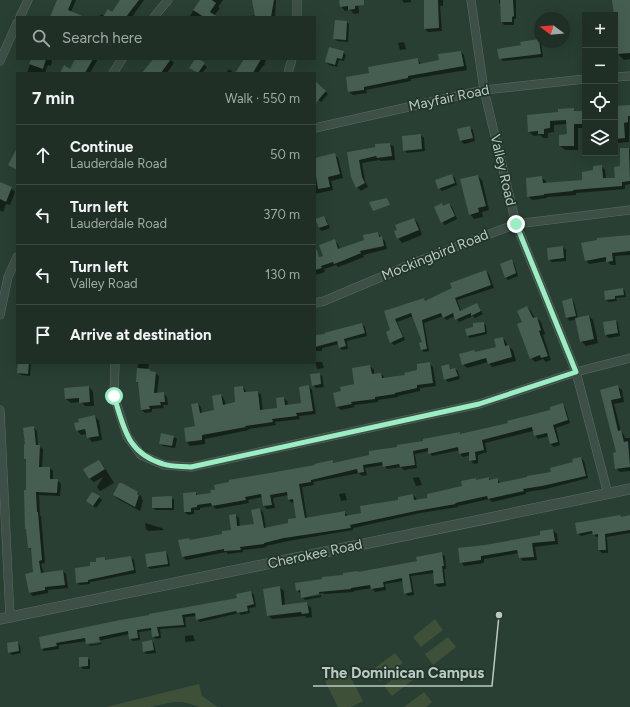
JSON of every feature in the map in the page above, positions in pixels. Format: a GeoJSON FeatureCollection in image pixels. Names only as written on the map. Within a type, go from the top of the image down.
{"type":"FeatureCollection","features":[{"type":"Feature","properties":{"kind":"street"},"geometry":{"type":"LineString","coordinates":[[20,16],[28,0]]}},
{"type":"Feature","properties":{"kind":"street"},"geometry":{"type":"LineString","coordinates":[[155,16],[168,0]]}},
{"type":"Feature","properties":{"kind":"street"},"geometry":{"type":"LineString","coordinates":[[297,0],[297,16]]}},
{"type":"Feature","properties":{"kind":"street","name":"Valley Road"},"geometry":{"type":"LineString","coordinates":[[471,0],[484,90],[516,224],[576,372],[608,494]]}},
{"type":"Feature","properties":{"kind":"street"},"geometry":{"type":"LineString","coordinates":[[0,61],[16,25]]}},
{"type":"Feature","properties":{"kind":"street"},"geometry":{"type":"LineString","coordinates":[[114,72],[121,60]]}},
{"type":"Feature","properties":{"kind":"street"},"geometry":{"type":"LineString","coordinates":[[288,72],[292,60]]}},
{"type":"Feature","properties":{"kind":"street"},"geometry":{"type":"LineString","coordinates":[[618,77],[630,76]]}},
{"type":"Feature","properties":{"kind":"street","name":"Mayfair Road"},"geometry":{"type":"LineString","coordinates":[[316,128],[484,90],[582,79]]}},
{"type":"Feature","properties":{"kind":"street","name":"Mockingbird Road"},"geometry":{"type":"LineString","coordinates":[[316,303],[324,301],[419,261],[516,224],[630,210]]}},
{"type":"Feature","properties":{"kind":"street"},"geometry":{"type":"LineString","coordinates":[[0,315],[8,277],[16,259]]}},
{"type":"Feature","properties":{"kind":"street"},"geometry":{"type":"LineString","coordinates":[[115,364],[114,396],[127,436],[141,455],[164,465],[191,467],[479,404],[576,372],[630,358]]}},
{"type":"Feature","properties":{"kind":"street"},"geometry":{"type":"LineString","coordinates":[[0,410],[5,618]]}},
{"type":"Feature","properties":{"kind":"street","name":"Cherokee Road"},"geometry":{"type":"LineString","coordinates":[[5,618],[630,489]]}},
{"type":"Feature","properties":{"kind":"green space"},"geometry":{"type":"Polygon","coordinates":[[[435,619],[443,630],[421,647],[413,637],[435,619]]]}},
{"type":"Feature","properties":{"kind":"green space"},"geometry":{"type":"Polygon","coordinates":[[[448,637],[456,647],[433,665],[425,654],[448,637]]]}},
{"type":"Feature","properties":{"kind":"green space"},"geometry":{"type":"Polygon","coordinates":[[[395,653],[403,663],[380,681],[372,670],[395,653]]]}},
{"type":"Feature","properties":{"kind":"green space"},"geometry":{"type":"Polygon","coordinates":[[[407,668],[414,679],[392,696],[384,686],[407,668]]]}},
{"type":"Feature","properties":{"kind":"green space"},"geometry":{"type":"Polygon","coordinates":[[[347,670],[363,701],[351,707],[338,707],[325,681],[347,670]]]}},
{"type":"Feature","properties":{"kind":"green space"},"geometry":{"type":"Polygon","coordinates":[[[199,684],[202,696],[218,707],[200,707],[183,702],[174,702],[150,707],[106,707],[199,684]]]}},
{"type":"Feature","properties":{"kind":"green space"},"geometry":{"type":"Polygon","coordinates":[[[424,692],[432,702],[426,707],[404,707],[424,692]]]}},
{"type":"Feature","properties":{"kind":"building"},"geometry":{"type":"Polygon","coordinates":[[[57,0],[72,0],[68,10],[83,16],[50,16],[57,0]]]}},
{"type":"Feature","properties":{"kind":"building"},"geometry":{"type":"Polygon","coordinates":[[[120,0],[139,0],[127,16],[104,16],[108,9],[112,12],[120,0]]]}},
{"type":"Feature","properties":{"kind":"building"},"geometry":{"type":"Polygon","coordinates":[[[200,0],[212,0],[216,3],[210,12],[216,16],[202,16],[193,10],[200,0]]]}},
{"type":"Feature","properties":{"kind":"building"},"geometry":{"type":"Polygon","coordinates":[[[252,0],[274,0],[271,16],[255,16],[252,0]]]}},
{"type":"Feature","properties":{"kind":"building"},"geometry":{"type":"Polygon","coordinates":[[[339,0],[364,0],[364,5],[355,6],[355,9],[348,10],[348,6],[340,7],[339,0]]]}},
{"type":"Feature","properties":{"kind":"building"},"geometry":{"type":"Polygon","coordinates":[[[424,0],[438,0],[439,28],[424,29],[424,0]]]}},
{"type":"Feature","properties":{"kind":"building"},"geometry":{"type":"Polygon","coordinates":[[[500,0],[513,0],[514,16],[512,17],[512,22],[501,22],[500,0]]]}},
{"type":"Feature","properties":{"kind":"building"},"geometry":{"type":"Polygon","coordinates":[[[612,0],[630,0],[630,53],[618,54],[618,12],[614,12],[612,0]]]}},
{"type":"Feature","properties":{"kind":"building"},"geometry":{"type":"Polygon","coordinates":[[[335,20],[347,21],[346,40],[333,39],[335,20]]]}},
{"type":"Feature","properties":{"kind":"building"},"geometry":{"type":"Polygon","coordinates":[[[534,40],[534,48],[540,48],[541,54],[499,59],[497,49],[521,45],[520,42],[534,40]]]}},
{"type":"Feature","properties":{"kind":"building"},"geometry":{"type":"Polygon","coordinates":[[[329,47],[344,51],[342,59],[337,58],[335,65],[325,62],[329,47]]]}},
{"type":"Feature","properties":{"kind":"building"},"geometry":{"type":"Polygon","coordinates":[[[461,51],[464,66],[408,76],[408,78],[364,87],[364,90],[348,92],[346,77],[369,73],[368,67],[418,58],[419,64],[439,60],[438,54],[461,51]]]}},
{"type":"Feature","properties":{"kind":"building"},"geometry":{"type":"Polygon","coordinates":[[[31,60],[46,60],[43,69],[29,64],[31,60]]]}},
{"type":"Feature","properties":{"kind":"building"},"geometry":{"type":"Polygon","coordinates":[[[74,60],[92,60],[86,72],[60,72],[64,65],[70,69],[74,60]]]}},
{"type":"Feature","properties":{"kind":"building"},"geometry":{"type":"Polygon","coordinates":[[[152,60],[170,60],[162,72],[143,72],[152,60]]]}},
{"type":"Feature","properties":{"kind":"building"},"geometry":{"type":"Polygon","coordinates":[[[194,60],[200,60],[205,63],[199,72],[189,68],[194,60]]]}},
{"type":"Feature","properties":{"kind":"building"},"geometry":{"type":"Polygon","coordinates":[[[243,60],[260,60],[254,72],[236,72],[243,60]]]}},
{"type":"Feature","properties":{"kind":"building"},"geometry":{"type":"Polygon","coordinates":[[[316,82],[326,91],[316,103],[316,82]]]}},
{"type":"Feature","properties":{"kind":"building"},"geometry":{"type":"Polygon","coordinates":[[[630,105],[630,116],[628,116],[628,122],[624,123],[625,138],[618,139],[618,106],[630,105]]]}},
{"type":"Feature","properties":{"kind":"building"},"geometry":{"type":"Polygon","coordinates":[[[574,108],[574,111],[582,111],[582,124],[574,124],[574,146],[559,146],[559,135],[567,134],[566,120],[550,121],[550,128],[544,129],[544,134],[538,134],[538,131],[528,132],[527,115],[558,112],[558,109],[574,108]]]}},
{"type":"Feature","properties":{"kind":"building"},"geometry":{"type":"Polygon","coordinates":[[[470,126],[473,138],[460,141],[457,129],[470,126]]]}},
{"type":"Feature","properties":{"kind":"building"},"geometry":{"type":"Polygon","coordinates":[[[421,134],[422,149],[403,151],[402,136],[421,134]]]}},
{"type":"Feature","properties":{"kind":"building"},"geometry":{"type":"Polygon","coordinates":[[[390,143],[392,156],[377,158],[376,156],[359,160],[362,177],[365,183],[356,188],[351,177],[347,152],[375,147],[375,144],[390,143]]]}},
{"type":"Feature","properties":{"kind":"building"},"geometry":{"type":"Polygon","coordinates":[[[620,148],[629,148],[630,181],[622,182],[622,186],[573,190],[527,197],[526,178],[542,176],[543,183],[582,180],[582,172],[593,170],[593,166],[602,165],[603,178],[615,178],[614,167],[620,166],[620,148]]]}},
{"type":"Feature","properties":{"kind":"building"},"geometry":{"type":"Polygon","coordinates":[[[16,150],[16,169],[8,165],[16,150]]]}},
{"type":"Feature","properties":{"kind":"building"},"geometry":{"type":"Polygon","coordinates":[[[335,153],[340,174],[328,177],[330,187],[318,189],[316,158],[335,153]]]}},
{"type":"Feature","properties":{"kind":"building"},"geometry":{"type":"Polygon","coordinates":[[[452,174],[455,183],[438,189],[435,180],[452,174]]]}},
{"type":"Feature","properties":{"kind":"building"},"geometry":{"type":"Polygon","coordinates":[[[478,175],[486,206],[478,208],[479,212],[469,215],[460,179],[478,175]]]}},
{"type":"Feature","properties":{"kind":"building"},"geometry":{"type":"Polygon","coordinates":[[[0,182],[12,187],[6,202],[0,199],[0,182]]]}},
{"type":"Feature","properties":{"kind":"building"},"geometry":{"type":"Polygon","coordinates":[[[387,198],[390,205],[373,211],[369,202],[387,198]]]}},
{"type":"Feature","properties":{"kind":"building"},"geometry":{"type":"Polygon","coordinates":[[[442,203],[443,206],[449,203],[455,216],[441,223],[434,207],[442,203]]]}},
{"type":"Feature","properties":{"kind":"building"},"geometry":{"type":"Polygon","coordinates":[[[324,216],[328,225],[319,228],[316,219],[324,216]]]}},
{"type":"Feature","properties":{"kind":"building"},"geometry":{"type":"Polygon","coordinates":[[[414,218],[419,230],[397,239],[394,231],[397,230],[395,225],[414,218]]]}},
{"type":"Feature","properties":{"kind":"building"},"geometry":{"type":"Polygon","coordinates":[[[378,232],[379,237],[382,236],[384,246],[360,251],[361,253],[334,264],[333,262],[321,266],[322,268],[316,270],[316,250],[319,257],[323,256],[319,245],[335,239],[338,249],[364,240],[363,235],[378,232]]]}},
{"type":"Feature","properties":{"kind":"building"},"geometry":{"type":"Polygon","coordinates":[[[630,235],[630,251],[612,253],[613,261],[606,262],[606,257],[585,261],[581,243],[597,240],[597,238],[630,235]]]}},
{"type":"Feature","properties":{"kind":"building"},"geometry":{"type":"Polygon","coordinates":[[[563,246],[564,258],[548,260],[547,248],[563,246]]]}},
{"type":"Feature","properties":{"kind":"building"},"geometry":{"type":"Polygon","coordinates":[[[512,259],[516,273],[505,278],[500,264],[512,259]]]}},
{"type":"Feature","properties":{"kind":"building"},"geometry":{"type":"Polygon","coordinates":[[[486,270],[491,285],[455,298],[460,311],[477,303],[481,311],[471,316],[471,313],[455,320],[453,313],[443,318],[441,313],[422,320],[427,349],[421,350],[419,343],[422,342],[411,313],[395,319],[403,337],[390,343],[386,332],[390,330],[384,311],[424,298],[425,301],[452,288],[450,283],[486,270]]]}},
{"type":"Feature","properties":{"kind":"building"},"geometry":{"type":"Polygon","coordinates":[[[623,288],[624,295],[615,296],[615,299],[605,300],[604,291],[623,288]]]}},
{"type":"Feature","properties":{"kind":"building"},"geometry":{"type":"Polygon","coordinates":[[[572,298],[576,316],[566,318],[562,301],[572,298]]]}},
{"type":"Feature","properties":{"kind":"building"},"geometry":{"type":"Polygon","coordinates":[[[527,306],[533,318],[537,317],[541,330],[539,331],[548,356],[541,358],[540,355],[530,359],[517,324],[522,322],[517,311],[527,306]]]}},
{"type":"Feature","properties":{"kind":"building"},"geometry":{"type":"Polygon","coordinates":[[[589,315],[594,339],[580,342],[575,318],[589,315]]]}},
{"type":"Feature","properties":{"kind":"building"},"geometry":{"type":"Polygon","coordinates":[[[616,320],[618,333],[605,335],[603,322],[616,320]]]}},
{"type":"Feature","properties":{"kind":"building"},"geometry":{"type":"Polygon","coordinates":[[[484,322],[485,332],[467,336],[465,329],[473,327],[473,323],[484,322]]]}},
{"type":"Feature","properties":{"kind":"building"},"geometry":{"type":"Polygon","coordinates":[[[362,323],[365,333],[344,339],[346,346],[339,348],[337,341],[316,347],[316,335],[325,334],[324,333],[362,323]]]}},
{"type":"Feature","properties":{"kind":"building"},"geometry":{"type":"Polygon","coordinates":[[[503,337],[505,346],[509,345],[512,357],[488,364],[486,358],[462,365],[459,354],[496,347],[494,339],[503,337]]]}},
{"type":"Feature","properties":{"kind":"building"},"geometry":{"type":"Polygon","coordinates":[[[430,362],[433,383],[417,385],[417,388],[395,394],[375,397],[375,399],[351,402],[352,404],[336,407],[333,393],[341,391],[340,387],[354,384],[352,368],[370,365],[372,374],[381,373],[382,378],[405,375],[404,373],[417,370],[417,364],[430,362]]]}},
{"type":"Feature","properties":{"kind":"building"},"geometry":{"type":"Polygon","coordinates":[[[18,364],[29,364],[28,374],[17,373],[18,364]]]}},
{"type":"Feature","properties":{"kind":"building"},"geometry":{"type":"Polygon","coordinates":[[[449,364],[450,369],[455,368],[458,376],[444,380],[441,366],[449,364]]]}},
{"type":"Feature","properties":{"kind":"building"},"geometry":{"type":"Polygon","coordinates":[[[137,368],[150,369],[150,371],[156,372],[154,393],[164,392],[165,402],[160,402],[161,405],[149,406],[150,409],[141,410],[138,382],[136,382],[137,368]]]}},
{"type":"Feature","properties":{"kind":"building"},"geometry":{"type":"Polygon","coordinates":[[[320,373],[321,384],[312,386],[310,374],[320,373]]]}},
{"type":"Feature","properties":{"kind":"building"},"geometry":{"type":"Polygon","coordinates":[[[309,385],[313,411],[296,413],[297,416],[272,419],[273,422],[202,435],[202,440],[186,442],[184,428],[195,426],[191,404],[198,403],[200,413],[214,410],[212,396],[221,394],[223,405],[235,402],[234,387],[243,386],[244,392],[258,391],[260,410],[277,408],[276,398],[284,397],[285,405],[301,403],[299,387],[309,385]]]}},
{"type":"Feature","properties":{"kind":"building"},"geometry":{"type":"Polygon","coordinates":[[[618,385],[621,398],[611,400],[618,431],[621,430],[624,442],[628,441],[630,467],[615,469],[613,453],[616,452],[600,390],[618,385]]]}},
{"type":"Feature","properties":{"kind":"building"},"geometry":{"type":"Polygon","coordinates":[[[89,386],[90,402],[79,403],[79,398],[65,399],[64,388],[89,386]]]}},
{"type":"Feature","properties":{"kind":"building"},"geometry":{"type":"Polygon","coordinates":[[[563,403],[568,420],[553,425],[558,442],[550,444],[547,433],[534,436],[532,427],[482,440],[484,450],[475,452],[476,460],[469,461],[469,452],[459,454],[458,447],[428,454],[428,448],[413,451],[415,465],[400,467],[399,464],[383,467],[382,462],[363,465],[364,472],[358,473],[357,469],[311,480],[311,482],[299,484],[305,518],[345,511],[345,516],[361,513],[360,506],[398,500],[398,497],[413,494],[414,500],[427,498],[427,494],[462,486],[461,481],[476,478],[476,480],[489,477],[489,480],[498,478],[498,483],[551,472],[550,468],[573,462],[572,459],[581,457],[586,476],[523,489],[524,491],[488,499],[487,496],[455,503],[456,504],[350,525],[351,528],[284,538],[264,544],[240,547],[241,550],[224,551],[224,549],[182,557],[178,540],[189,538],[190,540],[222,534],[222,531],[231,530],[229,515],[236,514],[237,526],[254,524],[251,510],[260,508],[264,528],[288,523],[288,519],[296,518],[293,499],[288,500],[287,492],[270,495],[272,505],[263,506],[261,494],[245,497],[246,500],[212,506],[211,503],[197,505],[197,507],[191,508],[191,512],[184,512],[183,493],[196,492],[196,495],[211,493],[210,490],[215,490],[214,485],[229,482],[229,480],[315,465],[314,464],[333,460],[333,463],[369,455],[369,451],[397,447],[397,445],[423,441],[423,439],[460,432],[460,434],[508,423],[507,421],[550,410],[550,407],[563,403]]]}},
{"type":"Feature","properties":{"kind":"building"},"geometry":{"type":"Polygon","coordinates":[[[95,415],[99,436],[87,438],[85,429],[76,431],[74,423],[79,422],[78,419],[95,415]]]}},
{"type":"Feature","properties":{"kind":"building"},"geometry":{"type":"Polygon","coordinates":[[[34,426],[36,445],[40,445],[39,467],[50,467],[50,479],[58,479],[57,493],[36,492],[42,560],[39,561],[41,573],[63,570],[65,585],[45,587],[45,590],[29,593],[25,574],[33,572],[31,548],[28,548],[25,529],[24,490],[26,490],[26,459],[24,459],[25,444],[23,428],[34,426]]]}},
{"type":"Feature","properties":{"kind":"building"},"geometry":{"type":"Polygon","coordinates":[[[161,433],[174,436],[172,446],[159,444],[161,433]]]}},
{"type":"Feature","properties":{"kind":"building"},"geometry":{"type":"Polygon","coordinates":[[[99,460],[105,469],[89,479],[83,469],[99,460]]]}},
{"type":"Feature","properties":{"kind":"building"},"geometry":{"type":"Polygon","coordinates":[[[119,483],[122,483],[138,492],[137,494],[139,495],[135,507],[113,495],[119,483]]]}},
{"type":"Feature","properties":{"kind":"building"},"geometry":{"type":"Polygon","coordinates":[[[92,492],[100,496],[93,506],[86,501],[92,492]]]}},
{"type":"Feature","properties":{"kind":"building"},"geometry":{"type":"Polygon","coordinates":[[[172,496],[172,508],[152,508],[152,497],[172,496]]]}},
{"type":"Feature","properties":{"kind":"building"},"geometry":{"type":"Polygon","coordinates":[[[620,515],[621,517],[630,515],[630,530],[605,534],[606,550],[598,550],[598,534],[593,535],[592,531],[577,534],[575,523],[620,515]]]}},
{"type":"Feature","properties":{"kind":"building"},"geometry":{"type":"Polygon","coordinates":[[[553,529],[555,541],[532,543],[534,557],[519,558],[517,550],[481,556],[481,560],[460,563],[458,548],[485,545],[540,535],[540,531],[553,529]]]}},
{"type":"Feature","properties":{"kind":"building"},"geometry":{"type":"Polygon","coordinates":[[[166,551],[168,564],[147,567],[145,554],[166,551]]]}},
{"type":"Feature","properties":{"kind":"building"},"geometry":{"type":"Polygon","coordinates":[[[442,552],[444,583],[434,584],[433,570],[409,574],[412,592],[404,594],[402,578],[383,582],[384,587],[371,589],[370,585],[351,589],[319,592],[319,594],[301,598],[300,590],[296,591],[295,583],[322,579],[322,577],[343,575],[343,573],[358,572],[417,561],[416,557],[442,552]]]}},
{"type":"Feature","properties":{"kind":"building"},"geometry":{"type":"Polygon","coordinates":[[[131,556],[134,570],[88,580],[88,582],[76,583],[75,568],[90,566],[90,562],[96,562],[96,558],[105,557],[105,560],[131,556]]]}},
{"type":"Feature","properties":{"kind":"building"},"geometry":{"type":"Polygon","coordinates":[[[280,586],[282,605],[307,602],[309,613],[302,614],[301,612],[267,616],[263,589],[280,586]]]}},
{"type":"Feature","properties":{"kind":"building"},"geometry":{"type":"Polygon","coordinates":[[[251,591],[254,604],[247,606],[248,611],[237,613],[236,611],[196,620],[195,613],[182,615],[184,625],[157,627],[159,636],[152,637],[151,628],[137,630],[138,638],[129,639],[128,631],[99,637],[100,642],[86,644],[85,638],[56,643],[57,646],[41,649],[39,637],[149,614],[237,598],[236,594],[251,591]]]}},
{"type":"Feature","properties":{"kind":"building"},"geometry":{"type":"Polygon","coordinates":[[[152,640],[154,650],[143,652],[142,642],[152,640]]]}},
{"type":"Feature","properties":{"kind":"building"},"geometry":{"type":"Polygon","coordinates":[[[18,641],[19,651],[8,653],[7,643],[18,641]]]}},
{"type":"Feature","properties":{"kind":"building"},"geometry":{"type":"Polygon","coordinates":[[[79,657],[88,657],[88,666],[79,667],[79,657]]]}},
{"type":"Feature","properties":{"kind":"place","name":"The Dominican Campus"},"geometry":{"type":"Point","coordinates":[499,615]}},
{"type":"Feature","properties":{"kind":"route"},"geometry":{"type":"LineString","coordinates":[[114,396],[127,436],[141,455],[164,465],[191,467],[479,404],[576,372],[516,224]]}}]}
